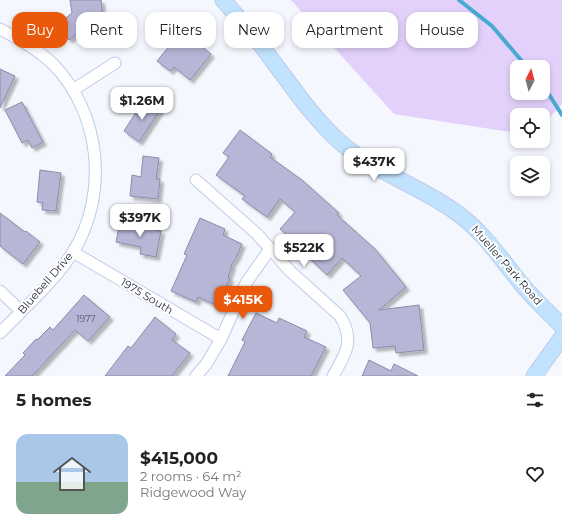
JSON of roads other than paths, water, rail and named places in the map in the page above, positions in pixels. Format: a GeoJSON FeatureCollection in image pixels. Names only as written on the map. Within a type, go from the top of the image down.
{"type":"FeatureCollection","features":[{"type":"Feature","properties":{"kind":"main road","name":"Mueller Park Road"},"geometry":{"type":"LineString","coordinates":[[223,0],[248,29],[305,106],[323,126],[362,159],[431,197],[463,217],[490,243],[524,286],[562,326]]}},
{"type":"Feature","properties":{"kind":"main road"},"geometry":{"type":"LineString","coordinates":[[534,376],[562,337]]}},
{"type":"Feature","properties":{"kind":"street","name":"Bluebell Drive"},"geometry":{"type":"LineString","coordinates":[[0,29],[39,52],[64,77],[73,90],[81,104],[91,136],[95,174],[94,194],[90,214],[83,233],[73,252],[57,272],[0,332]]}},
{"type":"Feature","properties":{"kind":"street"},"geometry":{"type":"LineString","coordinates":[[73,90],[115,63]]}},
{"type":"Feature","properties":{"kind":"street"},"geometry":{"type":"LineString","coordinates":[[196,180],[257,234],[290,271],[340,316],[345,323],[348,340],[347,348],[334,376]]}},
{"type":"Feature","properties":{"kind":"street"},"geometry":{"type":"LineString","coordinates":[[196,376],[207,363],[221,339],[246,283],[270,249]]}},
{"type":"Feature","properties":{"kind":"street","name":"1975 South"},"geometry":{"type":"LineString","coordinates":[[73,252],[221,339]]}},
{"type":"Feature","properties":{"kind":"street"},"geometry":{"type":"LineString","coordinates":[[0,291],[21,311]]}},
{"type":"Feature","properties":{"kind":"waterway"},"geometry":{"type":"LineString","coordinates":[[459,0],[492,26],[521,60]]}},
{"type":"Feature","properties":{"kind":"waterway"},"geometry":{"type":"LineString","coordinates":[[550,96],[562,115]]}}]}
